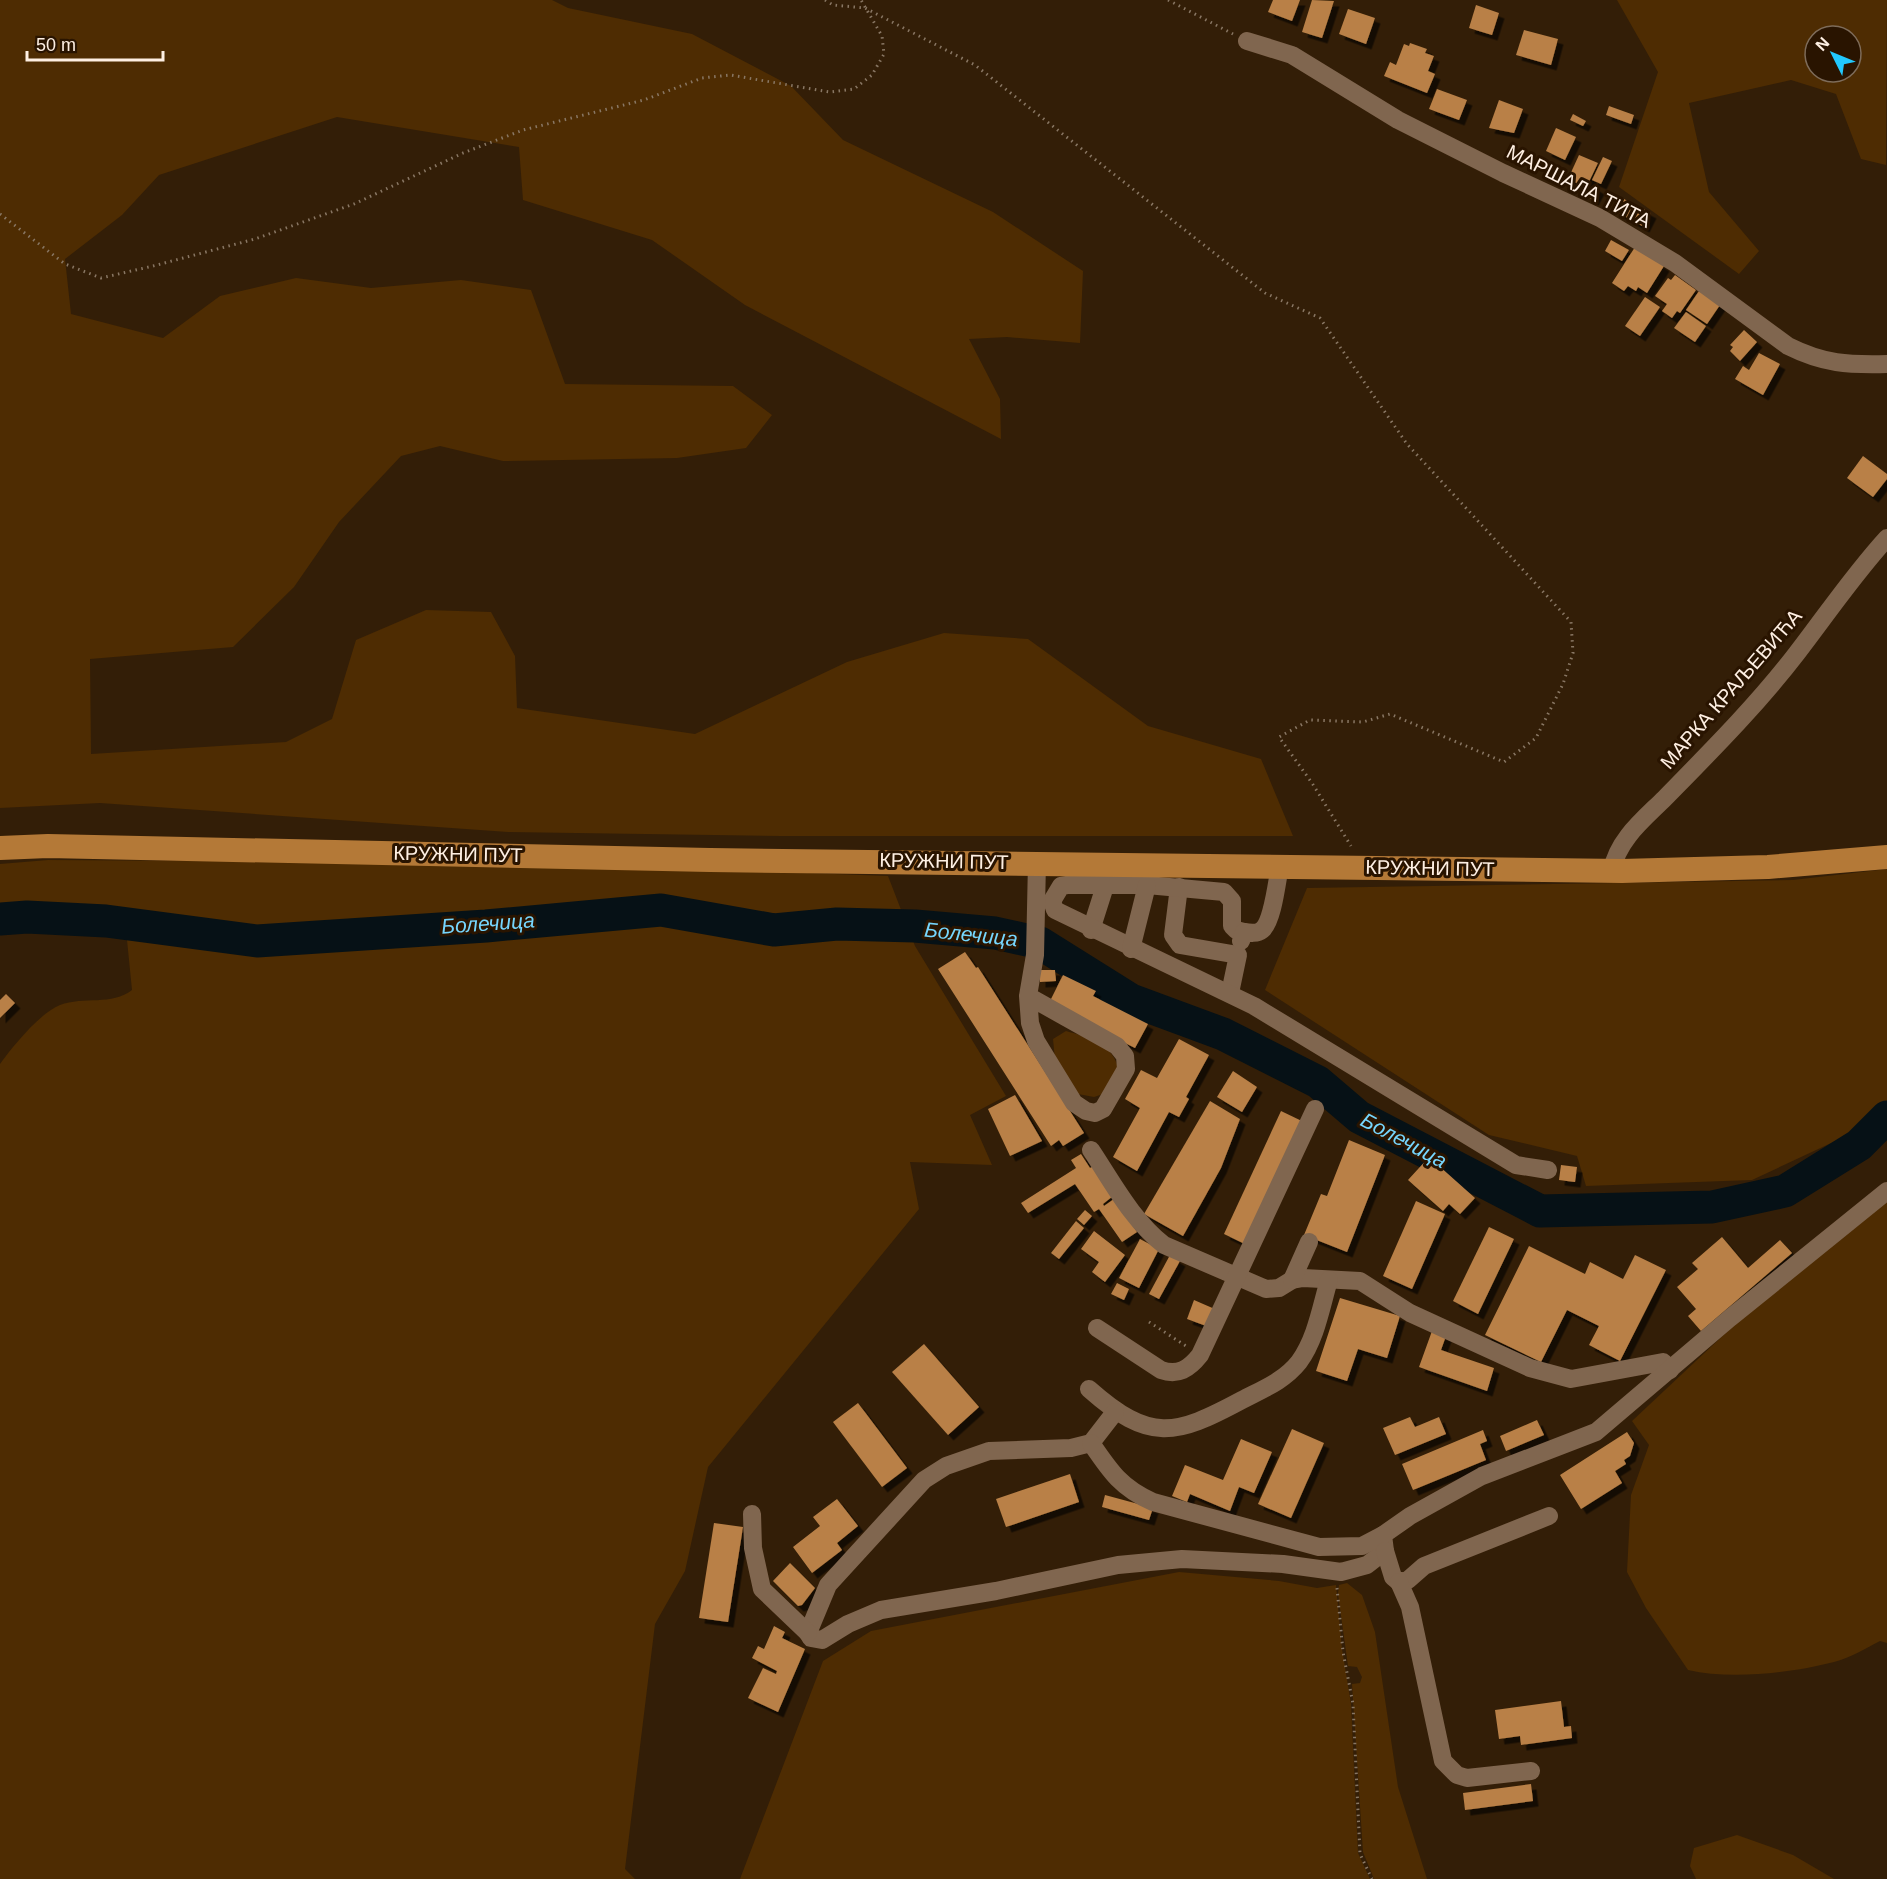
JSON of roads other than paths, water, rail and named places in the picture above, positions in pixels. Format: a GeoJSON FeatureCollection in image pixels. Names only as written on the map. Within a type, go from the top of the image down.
{"type":"FeatureCollection","features":[{"type":"Feature","properties":{"kind":"main road","name":"КРУЖНИ ПУТ"},"geometry":{"type":"LineString","coordinates":[[0,848],[59,847],[710,860],[1612,870],[1759,868],[1887,857]]}},
{"type":"Feature","properties":{"kind":"street","name":"МАРШАЛА ТИТА"},"geometry":{"type":"LineString","coordinates":[[1247,41],[1292,55],[1398,120],[1503,173],[1600,218],[1675,263],[1797,350],[1841,365],[1887,364]]}},
{"type":"Feature","properties":{"kind":"street","name":"МАРКА КРАЉЕВИЋА"},"geometry":{"type":"LineString","coordinates":[[1612,870],[1616,855],[1630,834],[1708,754],[1779,675],[1853,578],[1887,538]]}},
{"type":"Feature","properties":{"kind":"street"},"geometry":{"type":"LineString","coordinates":[[1028,996],[1117,1046],[1125,1056],[1126,1069],[1103,1109],[1095,1113],[1086,1111],[1074,1103],[1036,1041],[1030,1023],[1028,996],[1035,955],[1034,915],[1037,862]]}},
{"type":"Feature","properties":{"kind":"street"},"geometry":{"type":"LineString","coordinates":[[1280,866],[1268,921],[1263,930],[1256,933],[1236,930],[1232,926],[1232,902],[1224,892],[1147,885],[1061,886],[1052,901],[1055,910],[1091,930],[1230,993],[1474,1142],[1516,1165],[1548,1170]]}},
{"type":"Feature","properties":{"kind":"street"},"geometry":{"type":"LineString","coordinates":[[1131,949],[1147,885]]}},
{"type":"Feature","properties":{"kind":"street"},"geometry":{"type":"LineString","coordinates":[[1091,930],[1105,886]]}},
{"type":"Feature","properties":{"kind":"street"},"geometry":{"type":"LineString","coordinates":[[1179,887],[1173,935],[1176,941],[1180,945],[1238,955]]}},
{"type":"Feature","properties":{"kind":"street"},"geometry":{"type":"LineString","coordinates":[[1230,993],[1244,932]]}},
{"type":"Feature","properties":{"kind":"street"},"geometry":{"type":"LineString","coordinates":[[1097,1328],[1161,1370],[1170,1373],[1193,1365],[1200,1356],[1315,1109]]}},
{"type":"Feature","properties":{"kind":"street"},"geometry":{"type":"LineString","coordinates":[[1091,1150],[1141,1224],[1164,1245],[1266,1289],[1279,1288],[1292,1280],[1360,1281],[1410,1313],[1530,1368],[1571,1379],[1663,1362],[1670,1370]]}},
{"type":"Feature","properties":{"kind":"street"},"geometry":{"type":"LineString","coordinates":[[752,1514],[753,1548],[762,1588],[811,1638],[822,1640],[848,1623],[881,1610],[996,1591],[1118,1565],[1182,1559],[1283,1564],[1341,1572],[1366,1565],[1410,1516],[1482,1476],[1596,1432],[1887,1191]]}},
{"type":"Feature","properties":{"kind":"street"},"geometry":{"type":"LineString","coordinates":[[1292,1280],[1309,1242]]}},
{"type":"Feature","properties":{"kind":"street"},"geometry":{"type":"LineString","coordinates":[[1089,1389],[1115,1412],[1136,1421],[1163,1428],[1183,1428],[1200,1422],[1282,1380],[1309,1346],[1329,1280]]}},
{"type":"Feature","properties":{"kind":"street"},"geometry":{"type":"LineString","coordinates":[[808,1633],[828,1585],[924,1480],[945,1466],[988,1451],[1071,1448],[1091,1443],[1115,1412]]}},
{"type":"Feature","properties":{"kind":"street"},"geometry":{"type":"LineString","coordinates":[[1091,1443],[1119,1482],[1134,1494],[1153,1502],[1319,1547],[1384,1543]]}},
{"type":"Feature","properties":{"kind":"street"},"geometry":{"type":"LineString","coordinates":[[1399,1581],[1408,1580],[1424,1566],[1549,1516]]}},
{"type":"Feature","properties":{"kind":"street"},"geometry":{"type":"LineString","coordinates":[[1384,1543],[1393,1577],[1399,1581],[1410,1607],[1443,1761],[1457,1775],[1467,1778],[1531,1771]]}},
{"type":"Feature","properties":{"kind":"waterway","name":"Болечица"},"geometry":{"type":"LineString","coordinates":[[0,919],[27,917],[106,921],[257,941],[486,926],[661,910],[774,930],[837,924],[915,926],[995,933],[1040,943],[1131,1000],[1223,1034],[1318,1082],[1359,1117],[1540,1211],[1712,1207],[1785,1191],[1859,1145],[1887,1117]]}}]}
